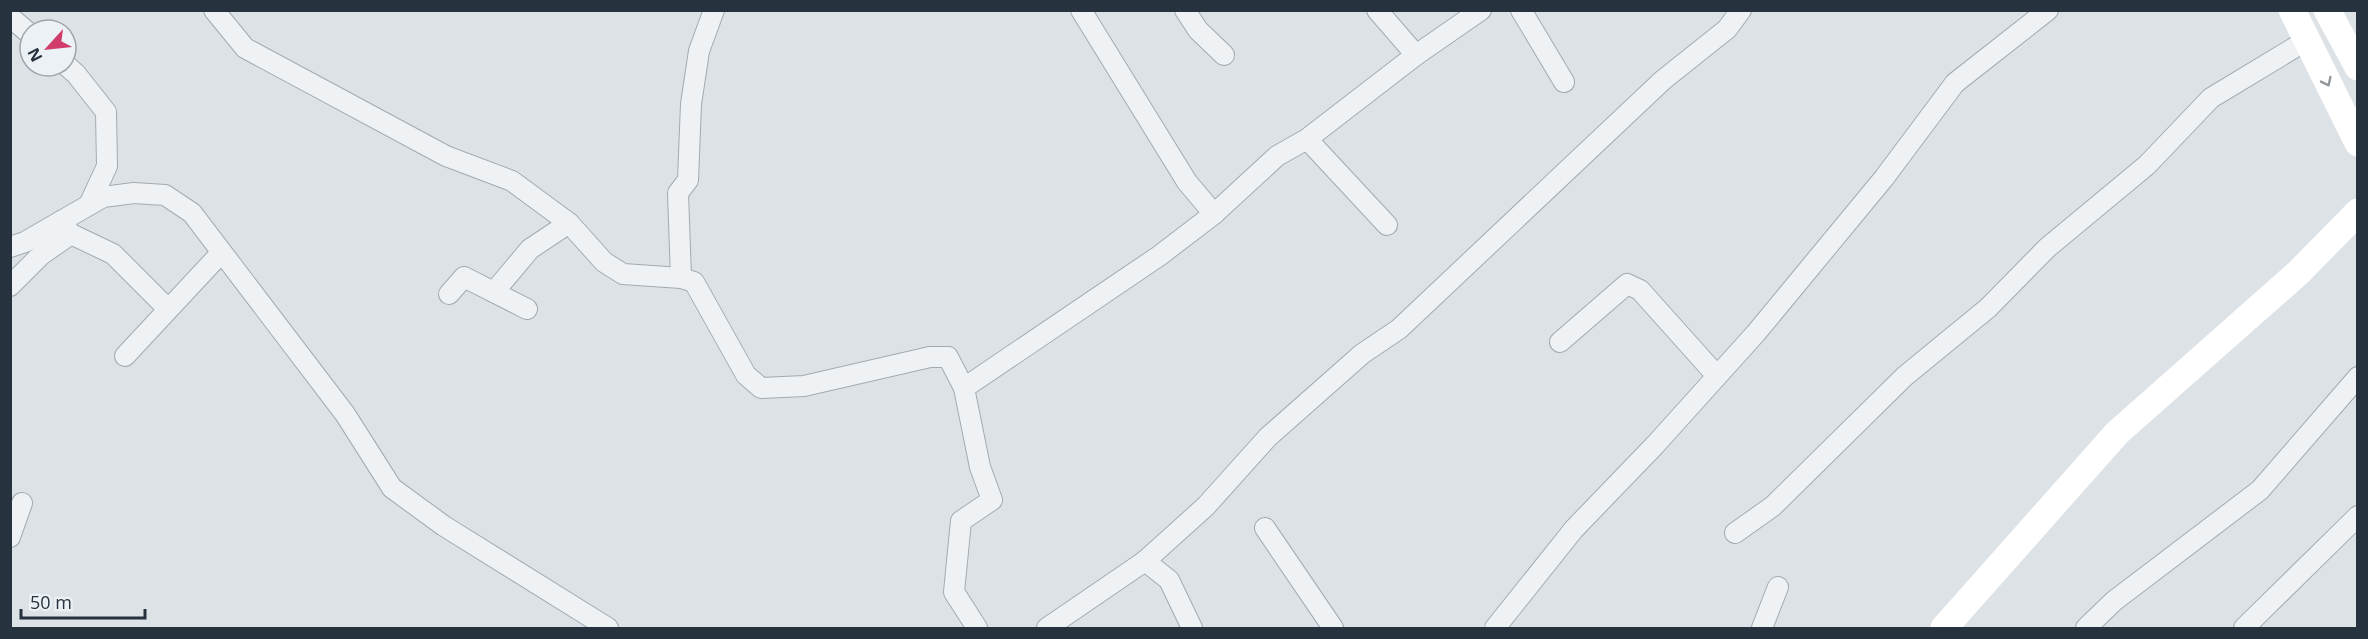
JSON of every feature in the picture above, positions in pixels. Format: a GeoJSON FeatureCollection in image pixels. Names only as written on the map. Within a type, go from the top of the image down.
{"type":"FeatureCollection","features":[{"type":"Feature","properties":{"kind":"street"},"geometry":{"type":"LineString","coordinates":[[214,10],[245,48],[446,156],[512,181],[569,223],[604,262],[622,274],[681,278],[694,282],[746,375],[761,388],[804,386],[930,357],[948,357],[964,388],[980,466],[992,501],[961,521],[954,592],[977,628]]}},
{"type":"Feature","properties":{"kind":"street"},"geometry":{"type":"LineString","coordinates":[[681,278],[678,193],[688,180],[692,104],[699,51],[714,10]]}},
{"type":"Feature","properties":{"kind":"street"},"geometry":{"type":"LineString","coordinates":[[1081,10],[1187,182],[1214,214]]}},
{"type":"Feature","properties":{"kind":"street"},"geometry":{"type":"LineString","coordinates":[[1185,10],[1198,30],[1224,56]]}},
{"type":"Feature","properties":{"kind":"street"},"geometry":{"type":"LineString","coordinates":[[1377,10],[1416,55]]}},
{"type":"Feature","properties":{"kind":"street"},"geometry":{"type":"LineString","coordinates":[[964,388],[1159,256],[1214,214],[1277,156],[1307,139],[1416,55],[1481,10]]}},
{"type":"Feature","properties":{"kind":"street"},"geometry":{"type":"LineString","coordinates":[[1521,10],[1564,82]]}},
{"type":"Feature","properties":{"kind":"street"},"geometry":{"type":"LineString","coordinates":[[1047,628],[1145,561],[1206,506],[1268,436],[1362,354],[1400,329],[1663,80],[1727,30],[1741,10]]}},
{"type":"Feature","properties":{"kind":"street"},"geometry":{"type":"LineString","coordinates":[[1495,628],[1574,529],[1717,376],[1884,178],[1955,82],[2048,10]]}},
{"type":"Feature","properties":{"kind":"street"},"geometry":{"type":"LineString","coordinates":[[2292,10],[2355,131]]}},
{"type":"Feature","properties":{"kind":"street"},"geometry":{"type":"LineString","coordinates":[[2327,10],[2358,67]]}},
{"type":"Feature","properties":{"kind":"street"},"geometry":{"type":"LineString","coordinates":[[1735,533],[1773,506],[1905,376],[1988,309],[2047,248],[2146,165],[2211,98],[2307,40]]}},
{"type":"Feature","properties":{"kind":"street"},"geometry":{"type":"LineString","coordinates":[[78,77],[106,112],[107,166],[89,205]]}},
{"type":"Feature","properties":{"kind":"street"},"geometry":{"type":"LineString","coordinates":[[1307,139],[1387,225]]}},
{"type":"Feature","properties":{"kind":"street"},"geometry":{"type":"LineString","coordinates":[[10,286],[89,205],[103,197],[134,193],[165,195],[192,213],[220,253],[345,414],[392,488],[444,526],[608,628]]}},
{"type":"Feature","properties":{"kind":"street"},"geometry":{"type":"LineString","coordinates":[[1951,626],[2117,434],[2298,273],[2358,212]]}},
{"type":"Feature","properties":{"kind":"street"},"geometry":{"type":"LineString","coordinates":[[494,292],[530,249],[569,223]]}},
{"type":"Feature","properties":{"kind":"street"},"geometry":{"type":"LineString","coordinates":[[10,248],[66,227]]}},
{"type":"Feature","properties":{"kind":"street"},"geometry":{"type":"LineString","coordinates":[[66,227],[113,254],[168,309]]}},
{"type":"Feature","properties":{"kind":"street"},"geometry":{"type":"LineString","coordinates":[[125,356],[220,253]]}},
{"type":"Feature","properties":{"kind":"street"},"geometry":{"type":"LineString","coordinates":[[449,294],[464,277],[527,309]]}},
{"type":"Feature","properties":{"kind":"street"},"geometry":{"type":"LineString","coordinates":[[1560,342],[1627,285],[1640,290],[1717,376]]}},
{"type":"Feature","properties":{"kind":"street"},"geometry":{"type":"LineString","coordinates":[[2086,628],[2114,601],[2260,490],[2358,377]]}},
{"type":"Feature","properties":{"kind":"street"},"geometry":{"type":"LineString","coordinates":[[10,537],[22,502]]}},
{"type":"Feature","properties":{"kind":"street"},"geometry":{"type":"LineString","coordinates":[[2244,628],[2358,516]]}},
{"type":"Feature","properties":{"kind":"street"},"geometry":{"type":"LineString","coordinates":[[1265,528],[1334,628]]}},
{"type":"Feature","properties":{"kind":"street"},"geometry":{"type":"LineString","coordinates":[[1145,561],[1169,580],[1192,628]]}},
{"type":"Feature","properties":{"kind":"street"},"geometry":{"type":"LineString","coordinates":[[1762,628],[1778,587]]}}]}
